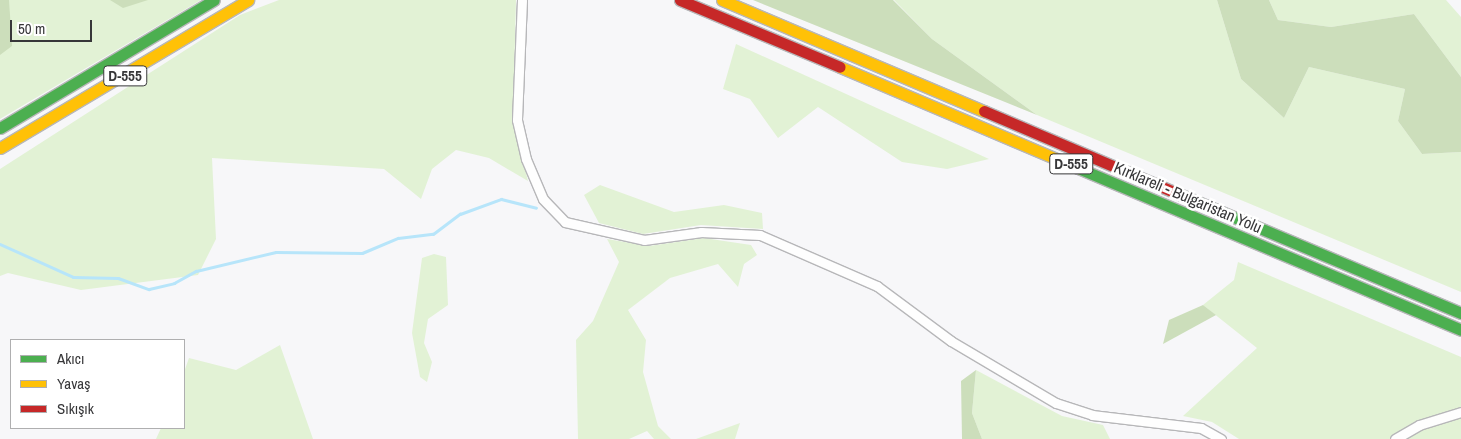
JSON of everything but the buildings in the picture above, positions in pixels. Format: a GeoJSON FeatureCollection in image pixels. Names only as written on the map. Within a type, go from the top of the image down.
{"type":"FeatureCollection","features":[{"type":"Feature","properties":{"kind":"highway","name":"D-555"},"geometry":{"type":"LineString","coordinates":[[0,128],[214,0]]}},
{"type":"Feature","properties":{"kind":"highway","name":"D-555"},"geometry":{"type":"LineString","coordinates":[[0,148],[248,0]]}},
{"type":"Feature","properties":{"kind":"highway","name":"Kırklareli - Bulgaristan Yolu"},"geometry":{"type":"LineString","coordinates":[[680,0],[1461,330]]}},
{"type":"Feature","properties":{"kind":"highway","name":"Kırklareli - Bulgaristan Yolu"},"geometry":{"type":"LineString","coordinates":[[722,0],[1461,313]]}},
{"type":"Feature","properties":{"kind":"street"},"geometry":{"type":"LineString","coordinates":[[522,0],[517,120],[526,160],[543,199],[565,222],[644,240],[701,232],[760,236],[876,286],[951,341],[1056,404],[1092,415],[1201,428],[1221,439]]}},
{"type":"Feature","properties":{"kind":"street"},"geometry":{"type":"LineString","coordinates":[[1395,439],[1419,425],[1461,412]]}},
{"type":"Feature","properties":{"kind":"green space"},"geometry":{"type":"Polygon","coordinates":[[[0,0],[201,0],[0,119],[0,0]]]}},
{"type":"Feature","properties":{"kind":"green space"},"geometry":{"type":"Polygon","coordinates":[[[0,0],[9,0],[12,46],[0,55],[0,0]]]}},
{"type":"Feature","properties":{"kind":"green space"},"geometry":{"type":"Polygon","coordinates":[[[110,0],[148,0],[123,8],[110,0]]]}},
{"type":"Feature","properties":{"kind":"green space"},"geometry":{"type":"Polygon","coordinates":[[[279,0],[516,0],[513,121],[528,181],[489,158],[456,150],[432,169],[421,199],[384,169],[212,158],[216,239],[198,275],[81,290],[8,273],[0,276],[0,169],[240,15],[279,0]]]}},
{"type":"Feature","properties":{"kind":"green space"},"geometry":{"type":"Polygon","coordinates":[[[753,0],[893,0],[932,39],[1037,115],[753,0]]]}},
{"type":"Feature","properties":{"kind":"green space"},"geometry":{"type":"Polygon","coordinates":[[[894,0],[1217,0],[1241,79],[1284,118],[1309,67],[1405,89],[1398,121],[1422,154],[1461,152],[1461,292],[1037,115],[932,39],[894,0]]]}},
{"type":"Feature","properties":{"kind":"green space"},"geometry":{"type":"Polygon","coordinates":[[[1217,0],[1269,0],[1278,20],[1331,27],[1414,14],[1461,77],[1461,152],[1422,154],[1398,121],[1405,89],[1309,67],[1284,118],[1241,79],[1217,0]]]}},
{"type":"Feature","properties":{"kind":"green space"},"geometry":{"type":"Polygon","coordinates":[[[1269,0],[1446,0],[1461,17],[1461,77],[1414,14],[1331,27],[1278,20],[1269,0]]]}},
{"type":"Feature","properties":{"kind":"green space"},"geometry":{"type":"Polygon","coordinates":[[[736,44],[989,159],[947,169],[902,162],[818,107],[778,138],[750,99],[723,89],[736,44]]]}},
{"type":"Feature","properties":{"kind":"green space"},"geometry":{"type":"Polygon","coordinates":[[[600,185],[674,212],[724,205],[762,213],[763,229],[701,225],[643,234],[599,223],[584,195],[600,185]]]}},
{"type":"Feature","properties":{"kind":"green space"},"geometry":{"type":"Polygon","coordinates":[[[704,238],[751,245],[757,255],[744,264],[738,287],[718,264],[670,278],[628,310],[646,340],[643,372],[658,426],[671,439],[654,439],[647,431],[629,439],[578,439],[576,340],[593,321],[619,262],[607,239],[649,246],[704,238]]]}},
{"type":"Feature","properties":{"kind":"green space"},"geometry":{"type":"Polygon","coordinates":[[[434,254],[446,257],[448,305],[428,319],[424,343],[432,362],[427,382],[420,377],[412,333],[422,258],[434,254]]]}},
{"type":"Feature","properties":{"kind":"green space"},"geometry":{"type":"Polygon","coordinates":[[[1238,262],[1461,357],[1461,439],[1239,439],[1212,422],[1183,416],[1257,348],[1203,305],[1234,280],[1238,262]]]}},
{"type":"Feature","properties":{"kind":"green space"},"geometry":{"type":"Polygon","coordinates":[[[1203,305],[1216,315],[1163,344],[1169,320],[1203,305]]]}},
{"type":"Feature","properties":{"kind":"green space"},"geometry":{"type":"Polygon","coordinates":[[[280,345],[313,439],[156,439],[161,429],[185,429],[185,369],[189,358],[236,370],[280,345]]]}},
{"type":"Feature","properties":{"kind":"green space"},"geometry":{"type":"Polygon","coordinates":[[[976,370],[1062,416],[1103,425],[1110,439],[982,439],[972,413],[976,370]]]}},
{"type":"Feature","properties":{"kind":"green space"},"geometry":{"type":"Polygon","coordinates":[[[976,370],[972,413],[982,439],[962,439],[961,381],[976,370]]]}},
{"type":"Feature","properties":{"kind":"green space"},"geometry":{"type":"Polygon","coordinates":[[[740,423],[735,439],[696,439],[740,423]]]}},
{"type":"Feature","properties":{"kind":"waterway"},"geometry":{"type":"LineString","coordinates":[[0,244],[73,277],[118,278],[149,289],[174,283],[196,271],[276,252],[362,253],[398,238],[433,234],[460,214],[501,199],[536,208]]}},
{"type":"Feature","properties":{"kind":"traffic: fast"},"geometry":{"type":"LineString","coordinates":[[0,128],[214,0]]}},
{"type":"Feature","properties":{"kind":"traffic: fast"},"geometry":{"type":"LineString","coordinates":[[1078,168],[1461,330]]}},
{"type":"Feature","properties":{"kind":"traffic: fast"},"geometry":{"type":"LineString","coordinates":[[1172,191],[1461,313]]}},
{"type":"Feature","properties":{"kind":"traffic: slow"},"geometry":{"type":"LineString","coordinates":[[0,148],[248,0]]}},
{"type":"Feature","properties":{"kind":"traffic: slow"},"geometry":{"type":"LineString","coordinates":[[722,0],[984,111]]}},
{"type":"Feature","properties":{"kind":"traffic: slow"},"geometry":{"type":"LineString","coordinates":[[840,67],[1078,168]]}},
{"type":"Feature","properties":{"kind":"traffic: jam"},"geometry":{"type":"LineString","coordinates":[[680,0],[840,67]]}},
{"type":"Feature","properties":{"kind":"traffic: jam"},"geometry":{"type":"LineString","coordinates":[[984,111],[1172,191]]}}]}
